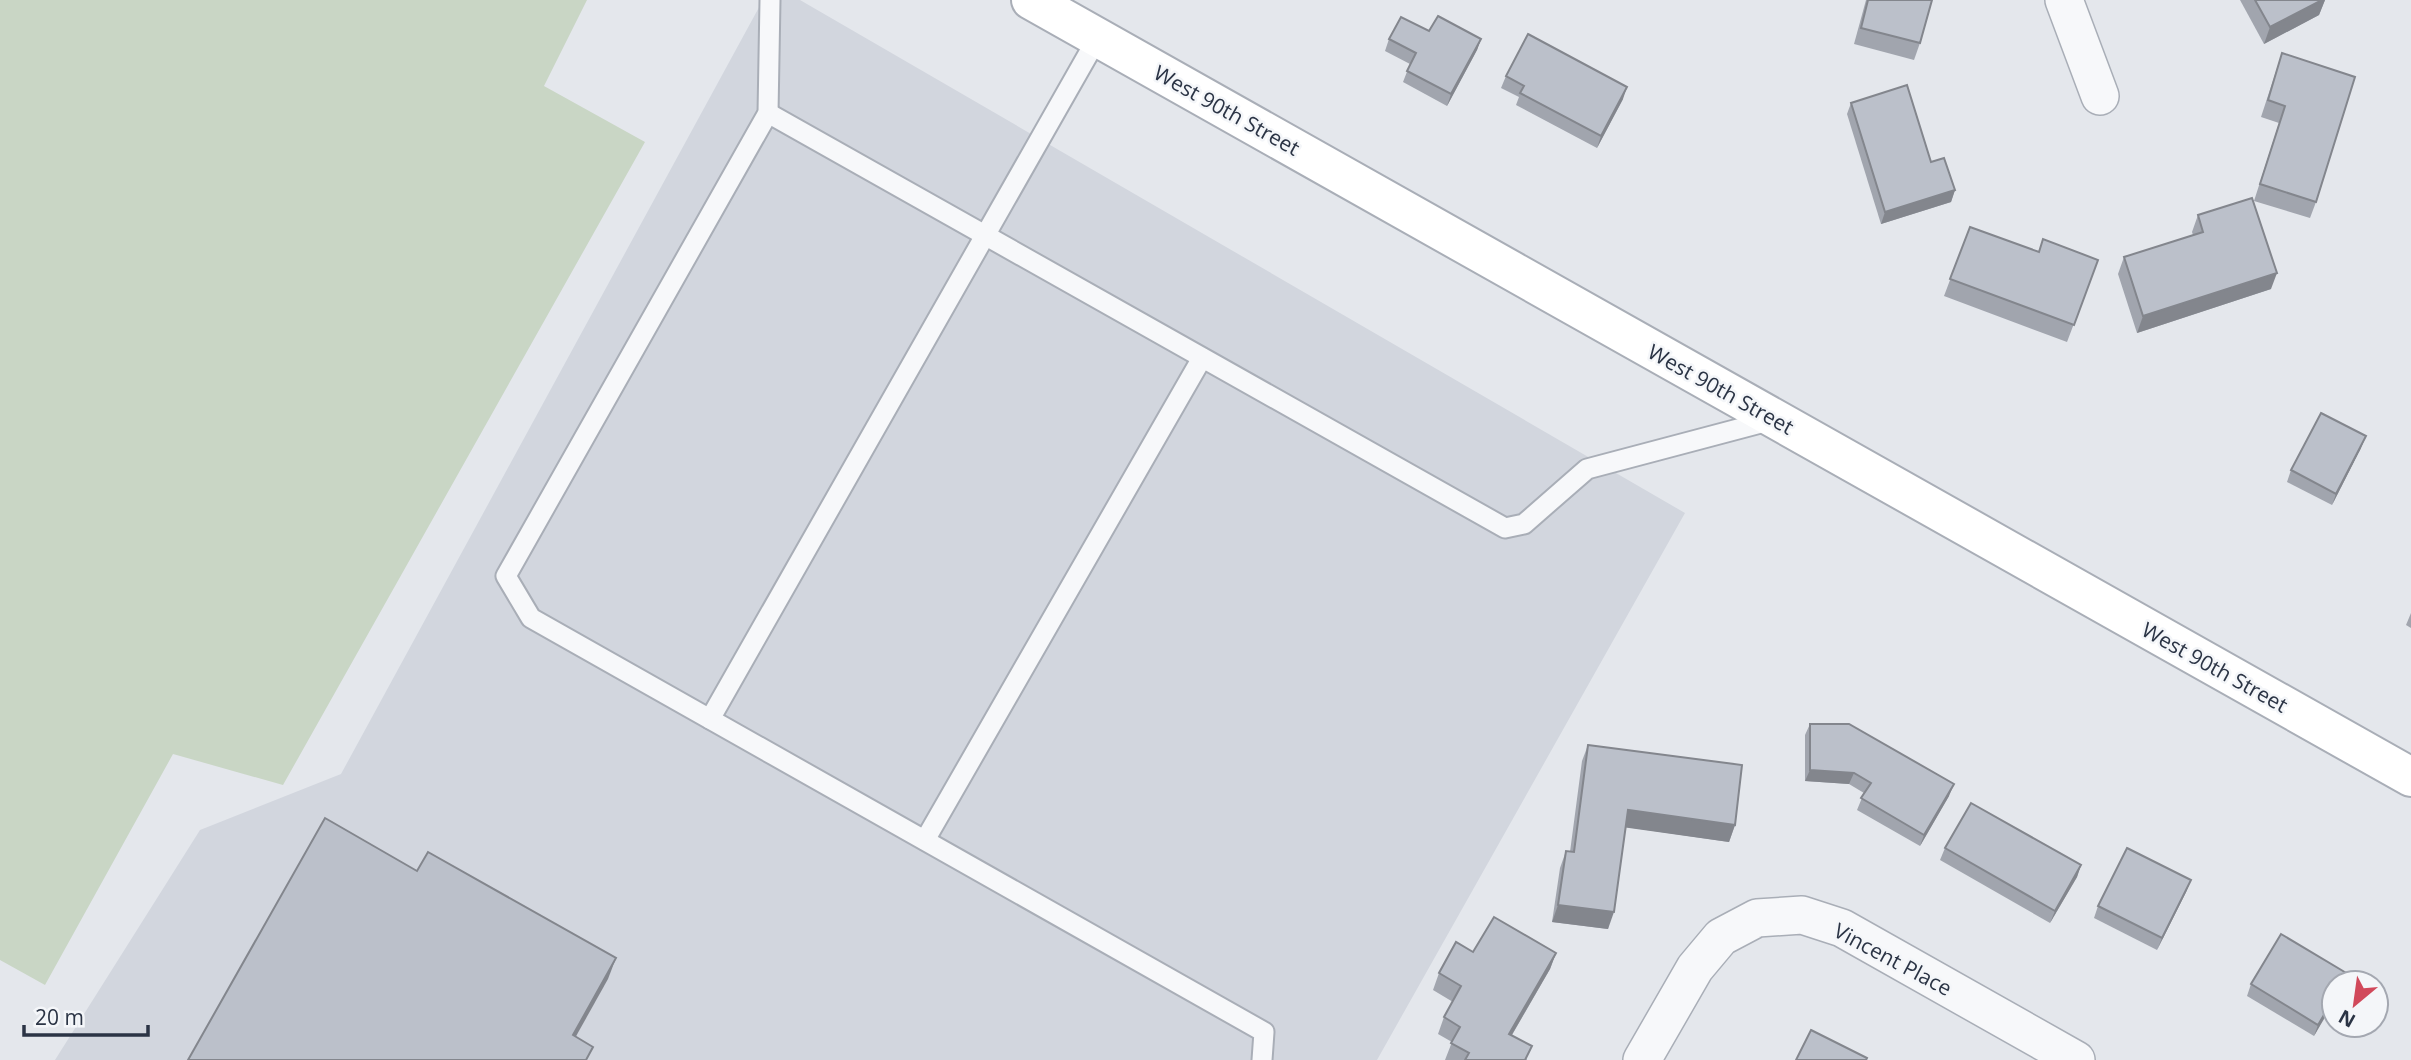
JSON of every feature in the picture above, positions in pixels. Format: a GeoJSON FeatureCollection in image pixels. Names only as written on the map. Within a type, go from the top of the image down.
{"type":"FeatureCollection","features":[{"type":"Feature","properties":{"kind":"street","name":"West 90th Street"},"geometry":{"type":"LineString","coordinates":[[1031,0],[2411,777]]}},
{"type":"Feature","properties":{"kind":"street"},"geometry":{"type":"LineString","coordinates":[[2064,0],[2099,96]]}},
{"type":"Feature","properties":{"kind":"street","name":"Vincent Place"},"geometry":{"type":"LineString","coordinates":[[1642,1060],[1695,968],[1721,937],[1757,918],[1802,915],[1842,928],[2076,1060]]}},
{"type":"Feature","properties":{"kind":"lane"},"geometry":{"type":"LineString","coordinates":[[770,0],[768,113],[506,576],[531,618],[1264,1032],[1262,1060]]}},
{"type":"Feature","properties":{"kind":"lane"},"geometry":{"type":"LineString","coordinates":[[710,719],[1098,37]]}},
{"type":"Feature","properties":{"kind":"lane"},"geometry":{"type":"LineString","coordinates":[[768,113],[1505,528],[1524,524],[1587,469],[1776,419]]}},
{"type":"Feature","properties":{"kind":"lane"},"geometry":{"type":"LineString","coordinates":[[925,840],[1202,358]]}},
{"type":"Feature","properties":{"kind":"shaded area"},"geometry":{"type":"Polygon","coordinates":[[[763,0],[800,0],[1685,513],[1377,1060],[55,1060],[200,830],[341,774],[763,0]]]}},
{"type":"Feature","properties":{"kind":"green space"},"geometry":{"type":"Polygon","coordinates":[[[0,0],[587,0],[544,86],[645,142],[283,785],[173,754],[45,985],[0,960],[0,0]]]}},
{"type":"Feature","properties":{"kind":"building"},"geometry":{"type":"Polygon","coordinates":[[[1868,0],[1932,0],[1920,43],[1861,28],[1868,0]]]}},
{"type":"Feature","properties":{"kind":"building"},"geometry":{"type":"Polygon","coordinates":[[[2255,0],[2322,0],[2270,27],[2255,0]]]}},
{"type":"Feature","properties":{"kind":"building"},"geometry":{"type":"Polygon","coordinates":[[[1438,16],[1481,39],[1451,94],[1407,71],[1416,53],[1389,39],[1401,17],[1429,31],[1438,16]]]}},
{"type":"Feature","properties":{"kind":"building"},"geometry":{"type":"Polygon","coordinates":[[[1528,34],[1627,87],[1601,136],[1520,93],[1524,86],[1506,76],[1528,34]]]}},
{"type":"Feature","properties":{"kind":"building"},"geometry":{"type":"Polygon","coordinates":[[[2282,53],[2355,77],[2316,202],[2260,184],[2285,106],[2268,100],[2282,53]]]}},
{"type":"Feature","properties":{"kind":"building"},"geometry":{"type":"Polygon","coordinates":[[[1907,85],[1931,162],[1944,158],[1955,190],[1885,212],[1851,103],[1907,85]]]}},
{"type":"Feature","properties":{"kind":"building"},"geometry":{"type":"Polygon","coordinates":[[[2252,198],[2277,273],[2143,316],[2124,257],[2203,232],[2198,215],[2252,198]]]}},
{"type":"Feature","properties":{"kind":"building"},"geometry":{"type":"Polygon","coordinates":[[[1970,227],[2039,252],[2043,239],[2098,260],[2074,325],[1950,279],[1970,227]]]}},
{"type":"Feature","properties":{"kind":"building"},"geometry":{"type":"Polygon","coordinates":[[[2321,413],[2366,436],[2336,494],[2291,470],[2321,413]]]}},
{"type":"Feature","properties":{"kind":"building"},"geometry":{"type":"Polygon","coordinates":[[[1810,724],[1849,724],[1954,784],[1924,835],[1861,798],[1871,783],[1854,773],[1810,770],[1810,724]]]}},
{"type":"Feature","properties":{"kind":"building"},"geometry":{"type":"Polygon","coordinates":[[[1588,745],[1742,765],[1735,825],[1628,810],[1614,912],[1558,905],[1566,851],[1574,852],[1588,745]]]}},
{"type":"Feature","properties":{"kind":"building"},"geometry":{"type":"Polygon","coordinates":[[[1971,803],[2081,865],[2055,911],[1945,848],[1971,803]]]}},
{"type":"Feature","properties":{"kind":"building"},"geometry":{"type":"Polygon","coordinates":[[[325,818],[417,871],[428,852],[616,958],[573,1035],[593,1047],[586,1060],[188,1060],[325,818]]]}},
{"type":"Feature","properties":{"kind":"building"},"geometry":{"type":"Polygon","coordinates":[[[2127,848],[2191,880],[2162,938],[2098,906],[2127,848]]]}},
{"type":"Feature","properties":{"kind":"building"},"geometry":{"type":"Polygon","coordinates":[[[1494,917],[1556,953],[1509,1034],[1532,1046],[1525,1060],[1465,1060],[1469,1053],[1451,1043],[1460,1027],[1444,1017],[1461,986],[1439,973],[1456,942],[1473,952],[1494,917]]]}},
{"type":"Feature","properties":{"kind":"building"},"geometry":{"type":"Polygon","coordinates":[[[2281,934],[2340,969],[2320,969],[2318,1025],[2251,984],[2281,934]]]}},
{"type":"Feature","properties":{"kind":"building"},"geometry":{"type":"Polygon","coordinates":[[[1811,1030],[1867,1058],[1866,1060],[1796,1060],[1811,1030]]]}}]}
